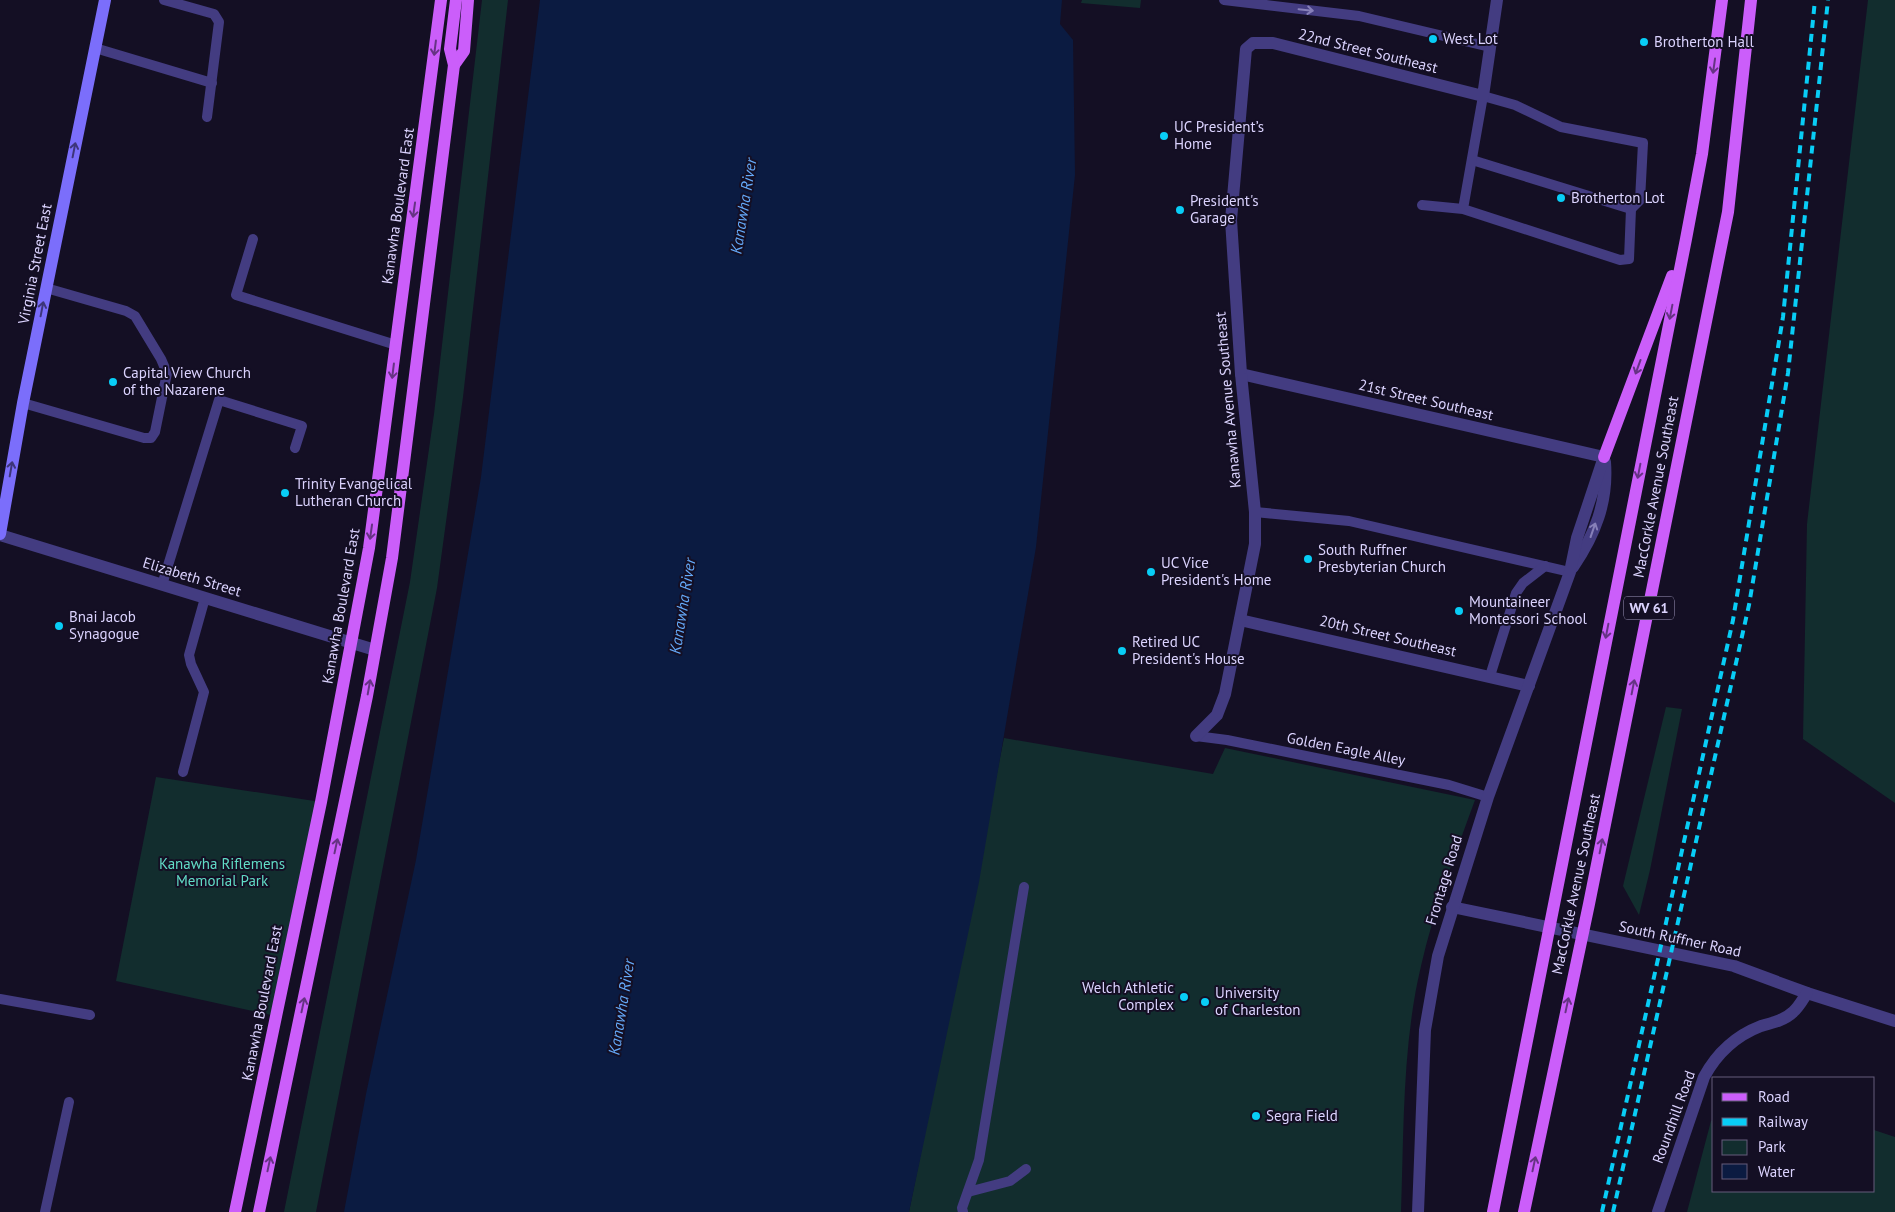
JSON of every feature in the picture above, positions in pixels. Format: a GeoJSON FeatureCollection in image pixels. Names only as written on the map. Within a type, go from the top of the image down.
{"type":"FeatureCollection","features":[{"type":"Feature","properties":{"kind":"main road","name":"Virginia Street East"},"geometry":{"type":"LineString","coordinates":[[0,534],[23,403],[105,0]]}},
{"type":"Feature","properties":{"kind":"main road","name":"Kanawha Boulevard East"},"geometry":{"type":"LineString","coordinates":[[235,1212],[321,802],[369,548],[441,0]]}},
{"type":"Feature","properties":{"kind":"main road"},"geometry":{"type":"LineString","coordinates":[[259,1212],[376,650],[393,548],[454,65],[450,49],[456,0]]}},
{"type":"Feature","properties":{"kind":"main road"},"geometry":{"type":"LineString","coordinates":[[454,65],[464,51],[468,0]]}},
{"type":"Feature","properties":{"kind":"main road","name":"MacCorkle Avenue Southeast"},"geometry":{"type":"LineString","coordinates":[[1493,1212],[1548,927],[1686,239],[1702,154],[1722,0]]}},
{"type":"Feature","properties":{"kind":"main road","name":"MacCorkle Avenue Southeast"},"geometry":{"type":"LineString","coordinates":[[1524,1212],[1728,212],[1750,0]]}},
{"type":"Feature","properties":{"kind":"main road"},"geometry":{"type":"LineString","coordinates":[[1604,457],[1686,239]]}},
{"type":"Feature","properties":{"kind":"street"},"geometry":{"type":"LineString","coordinates":[[1483,96],[1497,0]]}},
{"type":"Feature","properties":{"kind":"street","name":"22nd Street Southeast"},"geometry":{"type":"LineString","coordinates":[[1246,49],[1254,43],[1273,43],[1483,96]]}},
{"type":"Feature","properties":{"kind":"street","name":"Kanawha Avenue Southeast"},"geometry":{"type":"LineString","coordinates":[[1196,736],[1217,715],[1222,701],[1255,544],[1255,512],[1241,374],[1231,220],[1246,49]]}},
{"type":"Feature","properties":{"kind":"street","name":"21st Street Southeast"},"geometry":{"type":"LineString","coordinates":[[1241,374],[1604,457]]}},
{"type":"Feature","properties":{"kind":"street","name":"Frontage Road"},"geometry":{"type":"LineString","coordinates":[[1418,1212],[1425,1030],[1438,956],[1488,797],[1570,572],[1577,538],[1604,457]]}},
{"type":"Feature","properties":{"kind":"street","name":"Elizabeth Street"},"geometry":{"type":"LineString","coordinates":[[0,534],[376,650]]}},
{"type":"Feature","properties":{"kind":"street","name":"20th Street Southeast"},"geometry":{"type":"LineString","coordinates":[[1240,620],[1529,686]]}},
{"type":"Feature","properties":{"kind":"street","name":"South Ruffner Road"},"geometry":{"type":"LineString","coordinates":[[1452,907],[1734,966],[1807,993],[1895,1021]]}},
{"type":"Feature","properties":{"kind":"street","name":"Roundhill Road"},"geometry":{"type":"LineString","coordinates":[[1658,1212],[1704,1077],[1711,1064],[1731,1042],[1787,1017],[1795,1011],[1807,993]]}},
{"type":"Feature","properties":{"kind":"lane"},"geometry":{"type":"LineString","coordinates":[[164,0],[214,14],[219,22],[208,117]]}},
{"type":"Feature","properties":{"kind":"lane"},"geometry":{"type":"LineString","coordinates":[[1224,0],[1359,16],[1490,48]]}},
{"type":"Feature","properties":{"kind":"lane"},"geometry":{"type":"LineString","coordinates":[[95,48],[212,83]]}},
{"type":"Feature","properties":{"kind":"lane"},"geometry":{"type":"LineString","coordinates":[[1422,205],[1463,209],[1620,260],[1629,260],[1631,209],[1640,200],[1643,143],[1561,127],[1515,105],[1483,96],[1463,209]]}},
{"type":"Feature","properties":{"kind":"lane"},"geometry":{"type":"LineString","coordinates":[[1472,160],[1631,209]]}},
{"type":"Feature","properties":{"kind":"lane"},"geometry":{"type":"LineString","coordinates":[[253,239],[236,296],[396,345]]}},
{"type":"Feature","properties":{"kind":"lane"},"geometry":{"type":"LineString","coordinates":[[23,403],[144,438],[151,438],[155,432],[167,373],[161,359],[135,316],[126,311],[46,288]]}},
{"type":"Feature","properties":{"kind":"lane"},"geometry":{"type":"LineString","coordinates":[[162,585],[219,400],[302,426],[295,448]]}},
{"type":"Feature","properties":{"kind":"lane"},"geometry":{"type":"LineString","coordinates":[[1255,512],[1349,521],[1570,572]]}},
{"type":"Feature","properties":{"kind":"lane"},"geometry":{"type":"LineString","coordinates":[[1490,676],[1516,593],[1523,584],[1544,566]]}},
{"type":"Feature","properties":{"kind":"lane"},"geometry":{"type":"LineString","coordinates":[[183,772],[204,692],[190,664],[189,655],[205,598]]}},
{"type":"Feature","properties":{"kind":"lane","name":"Golden Eagle Alley"},"geometry":{"type":"LineString","coordinates":[[1196,736],[1449,784],[1488,797]]}},
{"type":"Feature","properties":{"kind":"lane"},"geometry":{"type":"LineString","coordinates":[[963,1212],[979,1160],[1024,887]]}},
{"type":"Feature","properties":{"kind":"lane"},"geometry":{"type":"LineString","coordinates":[[0,999],[90,1015]]}},
{"type":"Feature","properties":{"kind":"lane"},"geometry":{"type":"LineString","coordinates":[[45,1212],[69,1102]]}},
{"type":"Feature","properties":{"kind":"lane"},"geometry":{"type":"LineString","coordinates":[[968,1192],[1010,1181],[1026,1170]]}},
{"type":"Feature","properties":{"kind":"green space"},"geometry":{"type":"Polygon","coordinates":[[[482,0],[508,0],[463,397],[437,588],[316,1212],[284,1212],[410,582],[434,414],[482,0]]]}},
{"type":"Feature","properties":{"kind":"green space"},"geometry":{"type":"Polygon","coordinates":[[[1082,0],[1141,0],[1140,8],[1081,3],[1082,0]]]}},
{"type":"Feature","properties":{"kind":"green space"},"geometry":{"type":"Polygon","coordinates":[[[1868,0],[1895,0],[1895,803],[1803,739],[1807,524],[1868,0]]]}},
{"type":"Feature","properties":{"kind":"green space"},"geometry":{"type":"Polygon","coordinates":[[[1666,707],[1682,709],[1650,870],[1639,915],[1623,886],[1666,707]]]}},
{"type":"Feature","properties":{"kind":"green space","name":"Welch Athletic Complex"},"geometry":{"type":"Polygon","coordinates":[[[1004,738],[1213,774],[1225,748],[1475,800],[1432,924],[1415,996],[1407,1058],[1401,1212],[909,1212],[1004,738]]]}},
{"type":"Feature","properties":{"kind":"green space","name":"Kanawha Riflemens Memorial Park"},"geometry":{"type":"Polygon","coordinates":[[[156,777],[321,802],[276,1016],[116,981],[156,777]]]}},
{"type":"Feature","properties":{"kind":"green space"},"geometry":{"type":"Polygon","coordinates":[[[1711,1121],[1712,1192],[1875,1192],[1875,1130],[1895,1137],[1895,1212],[1687,1212],[1711,1121]]]}},
{"type":"Feature","properties":{"kind":"water","name":"Kanawha River"},"geometry":{"type":"Polygon","coordinates":[[[540,0],[1062,0],[1060,24],[1073,40],[1075,175],[1036,547],[979,882],[909,1212],[344,1212],[366,1094],[416,860],[481,477],[540,0]]]}},
{"type":"Feature","properties":{"kind":"railway"},"geometry":{"type":"LineString","coordinates":[[1602,1212],[1733,620],[1783,317],[1815,0]]}},
{"type":"Feature","properties":{"kind":"railway"},"geometry":{"type":"LineString","coordinates":[[1613,1212],[1749,605],[1788,373],[1828,0]]}},
{"type":"Feature","properties":{"kind":"place","name":"West Lot"},"geometry":{"type":"Point","coordinates":[1433,39]}},
{"type":"Feature","properties":{"kind":"place","name":"Brotherton Hall"},"geometry":{"type":"Point","coordinates":[1644,42]}},
{"type":"Feature","properties":{"kind":"place","name":"UC President’s Home"},"geometry":{"type":"Point","coordinates":[1164,136]}},
{"type":"Feature","properties":{"kind":"place","name":"Brotherton Lot"},"geometry":{"type":"Point","coordinates":[1561,198]}},
{"type":"Feature","properties":{"kind":"place","name":"President's Garage"},"geometry":{"type":"Point","coordinates":[1180,210]}},
{"type":"Feature","properties":{"kind":"place","name":"Capital View Church of the Nazarene"},"geometry":{"type":"Point","coordinates":[113,382]}},
{"type":"Feature","properties":{"kind":"place","name":"Trinity Evangelical Lutheran Church"},"geometry":{"type":"Point","coordinates":[285,493]}},
{"type":"Feature","properties":{"kind":"place","name":"South Ruffner Presbyterian Church"},"geometry":{"type":"Point","coordinates":[1308,559]}},
{"type":"Feature","properties":{"kind":"place","name":"UC Vice President's Home"},"geometry":{"type":"Point","coordinates":[1151,572]}},
{"type":"Feature","properties":{"kind":"place","name":"Mountaineer Montessori School"},"geometry":{"type":"Point","coordinates":[1459,611]}},
{"type":"Feature","properties":{"kind":"place","name":"Bnai Jacob Synagogue"},"geometry":{"type":"Point","coordinates":[59,626]}},
{"type":"Feature","properties":{"kind":"place","name":"Retired UC President's House"},"geometry":{"type":"Point","coordinates":[1122,651]}},
{"type":"Feature","properties":{"kind":"place","name":"Welch Athletic Complex"},"geometry":{"type":"Point","coordinates":[1184,997]}},
{"type":"Feature","properties":{"kind":"place","name":"University of Charleston"},"geometry":{"type":"Point","coordinates":[1205,1002]}},
{"type":"Feature","properties":{"kind":"place","name":"Segra Field"},"geometry":{"type":"Point","coordinates":[1256,1116]}}]}
